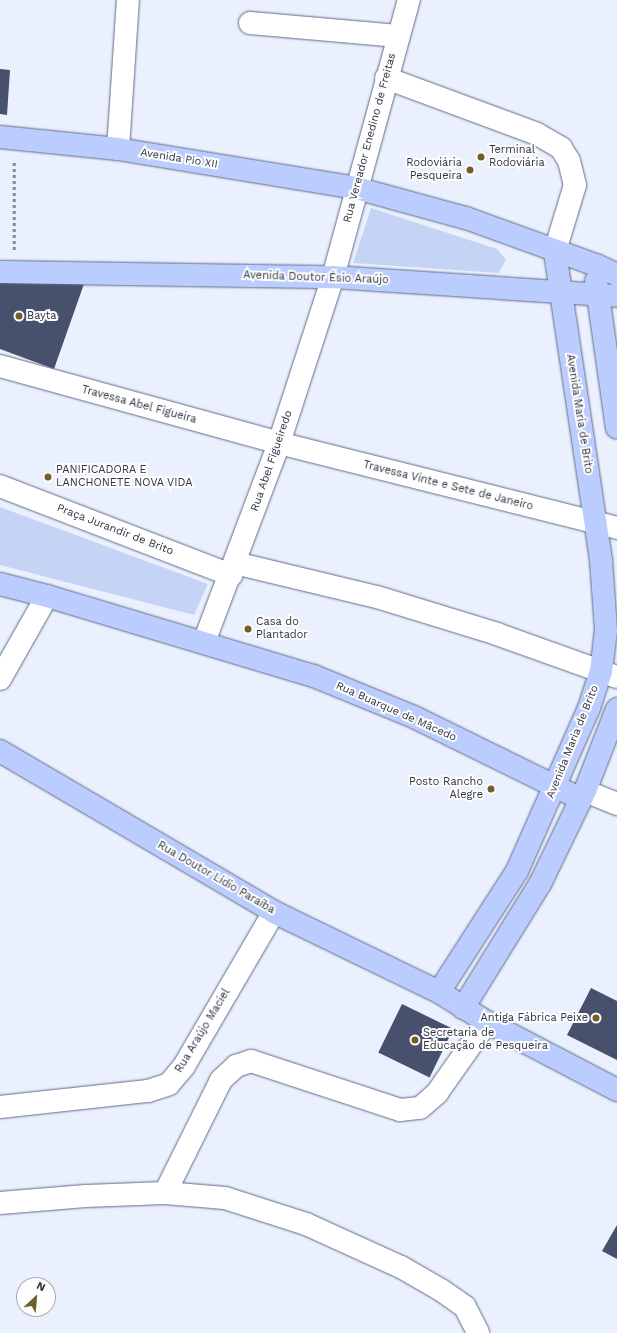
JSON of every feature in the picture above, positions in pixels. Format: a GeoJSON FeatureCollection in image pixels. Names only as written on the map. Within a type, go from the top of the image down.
{"type":"FeatureCollection","features":[{"type":"Feature","properties":{"kind":"main road","name":"Avenida Pio XII"},"geometry":{"type":"LineString","coordinates":[[7,138],[118,150],[356,188]]}},
{"type":"Feature","properties":{"kind":"main road"},"geometry":{"type":"LineString","coordinates":[[356,188],[466,218],[596,265],[617,275]]}},
{"type":"Feature","properties":{"kind":"main road","name":"Avenida Maria de Brito"},"geometry":{"type":"LineString","coordinates":[[438,992],[516,871],[590,708],[609,674],[596,522],[555,251]]}},
{"type":"Feature","properties":{"kind":"main road"},"geometry":{"type":"LineString","coordinates":[[596,265],[607,296],[617,428]]}},
{"type":"Feature","properties":{"kind":"main road","name":"Avenida Doutor Ésio Araújo"},"geometry":{"type":"LineString","coordinates":[[7,272],[332,277],[607,296]]}},
{"type":"Feature","properties":{"kind":"main road"},"geometry":{"type":"LineString","coordinates":[[0,584],[204,642]]}},
{"type":"Feature","properties":{"kind":"main road","name":"Rua Buarque de Mâcedo"},"geometry":{"type":"LineString","coordinates":[[204,642],[314,676],[414,717],[555,786],[583,795]]}},
{"type":"Feature","properties":{"kind":"main road"},"geometry":{"type":"LineString","coordinates":[[463,1008],[540,884],[583,795],[617,709]]}},
{"type":"Feature","properties":{"kind":"main road","name":"Rua Doutor Lídio Paraíba"},"geometry":{"type":"LineString","coordinates":[[0,751],[274,912],[438,992],[486,1022],[617,1090]]}},
{"type":"Feature","properties":{"kind":"street"},"geometry":{"type":"LineString","coordinates":[[118,150],[128,0]]}},
{"type":"Feature","properties":{"kind":"street","name":"Rua Vereador Enedino de Freitas"},"geometry":{"type":"LineString","coordinates":[[332,277],[386,78],[409,0]]}},
{"type":"Feature","properties":{"kind":"street"},"geometry":{"type":"LineString","coordinates":[[250,23],[398,36]]}},
{"type":"Feature","properties":{"kind":"street"},"geometry":{"type":"LineString","coordinates":[[386,78],[537,134],[561,148],[569,161],[575,184],[555,251]]}},
{"type":"Feature","properties":{"kind":"street","name":"Rua Abel Figueiredo"},"geometry":{"type":"LineString","coordinates":[[204,642],[233,569],[279,443],[332,277]]}},
{"type":"Feature","properties":{"kind":"street","name":"Travessa Abel Figueira"},"geometry":{"type":"LineString","coordinates":[[0,366],[279,443]]}},
{"type":"Feature","properties":{"kind":"street","name":"Travessa Vinte e Sete de Janeiro"},"geometry":{"type":"LineString","coordinates":[[279,443],[617,528]]}},
{"type":"Feature","properties":{"kind":"street","name":"Praça Jurandir de Brito"},"geometry":{"type":"LineString","coordinates":[[0,486],[233,569],[377,597],[497,634],[609,674]]}},
{"type":"Feature","properties":{"kind":"street"},"geometry":{"type":"LineString","coordinates":[[0,679],[46,596]]}},
{"type":"Feature","properties":{"kind":"street"},"geometry":{"type":"LineString","coordinates":[[583,795],[617,804]]}},
{"type":"Feature","properties":{"kind":"street","name":"Rua Araújo Maciel"},"geometry":{"type":"LineString","coordinates":[[0,1107],[148,1091],[169,1084],[184,1066],[274,912]]}},
{"type":"Feature","properties":{"kind":"street"},"geometry":{"type":"LineString","coordinates":[[165,1193],[221,1080],[236,1066],[251,1061],[400,1110],[420,1108],[437,1093],[486,1022]]}},
{"type":"Feature","properties":{"kind":"street"},"geometry":{"type":"LineString","coordinates":[[0,1203],[86,1196],[165,1193],[225,1198],[306,1224],[401,1268],[442,1290],[465,1307],[477,1326],[478,1333]]}},
{"type":"Feature","properties":{"kind":"path"},"geometry":{"type":"LineString","coordinates":[[7,138],[7,272]]}},
{"type":"Feature","properties":{"kind":"shaded area"},"geometry":{"type":"Polygon","coordinates":[[[371,208],[497,249],[506,260],[499,273],[353,263],[371,208]]]}},
{"type":"Feature","properties":{"kind":"shaded area"},"geometry":{"type":"Polygon","coordinates":[[[0,507],[208,584],[194,615],[0,565],[0,507]]]}},
{"type":"Feature","properties":{"kind":"building"},"geometry":{"type":"Polygon","coordinates":[[[0,69],[10,70],[7,115],[0,114],[0,69]]]}},
{"type":"Feature","properties":{"kind":"building"},"geometry":{"type":"Polygon","coordinates":[[[85,281],[54,369],[0,349],[0,283],[85,281]]]}},
{"type":"Feature","properties":{"kind":"building","name":"Antiga Fábrica Peixe"},"geometry":{"type":"Polygon","coordinates":[[[591,988],[617,1001],[617,1060],[567,1035],[591,988]]]}},
{"type":"Feature","properties":{"kind":"building","name":"Secretaria de Educação de Pesqueira"},"geometry":{"type":"Polygon","coordinates":[[[402,1004],[453,1029],[430,1078],[378,1053],[402,1004]]]}},
{"type":"Feature","properties":{"kind":"building"},"geometry":{"type":"Polygon","coordinates":[[[617,1225],[617,1259],[602,1251],[617,1225]]]}},
{"type":"Feature","properties":{"kind":"place","name":"Terminal Rodoviária"},"geometry":{"type":"Point","coordinates":[481,157]}},
{"type":"Feature","properties":{"kind":"place","name":"Rodoviária Pesqueira"},"geometry":{"type":"Point","coordinates":[470,170]}},
{"type":"Feature","properties":{"kind":"place","name":"Bayta"},"geometry":{"type":"Point","coordinates":[19,316]}},
{"type":"Feature","properties":{"kind":"place","name":"PANIFICADORA E LANCHONETE NOVA VIDA"},"geometry":{"type":"Point","coordinates":[48,477]}},
{"type":"Feature","properties":{"kind":"place","name":"Casa do Plantador"},"geometry":{"type":"Point","coordinates":[248,629]}},
{"type":"Feature","properties":{"kind":"place","name":"Posto Rancho Alegre"},"geometry":{"type":"Point","coordinates":[491,789]}},
{"type":"Feature","properties":{"kind":"place","name":"Antiga Fábrica Peixe"},"geometry":{"type":"Point","coordinates":[596,1018]}},
{"type":"Feature","properties":{"kind":"place","name":"Secretaria de Educação de Pesqueira"},"geometry":{"type":"Point","coordinates":[415,1040]}}]}
